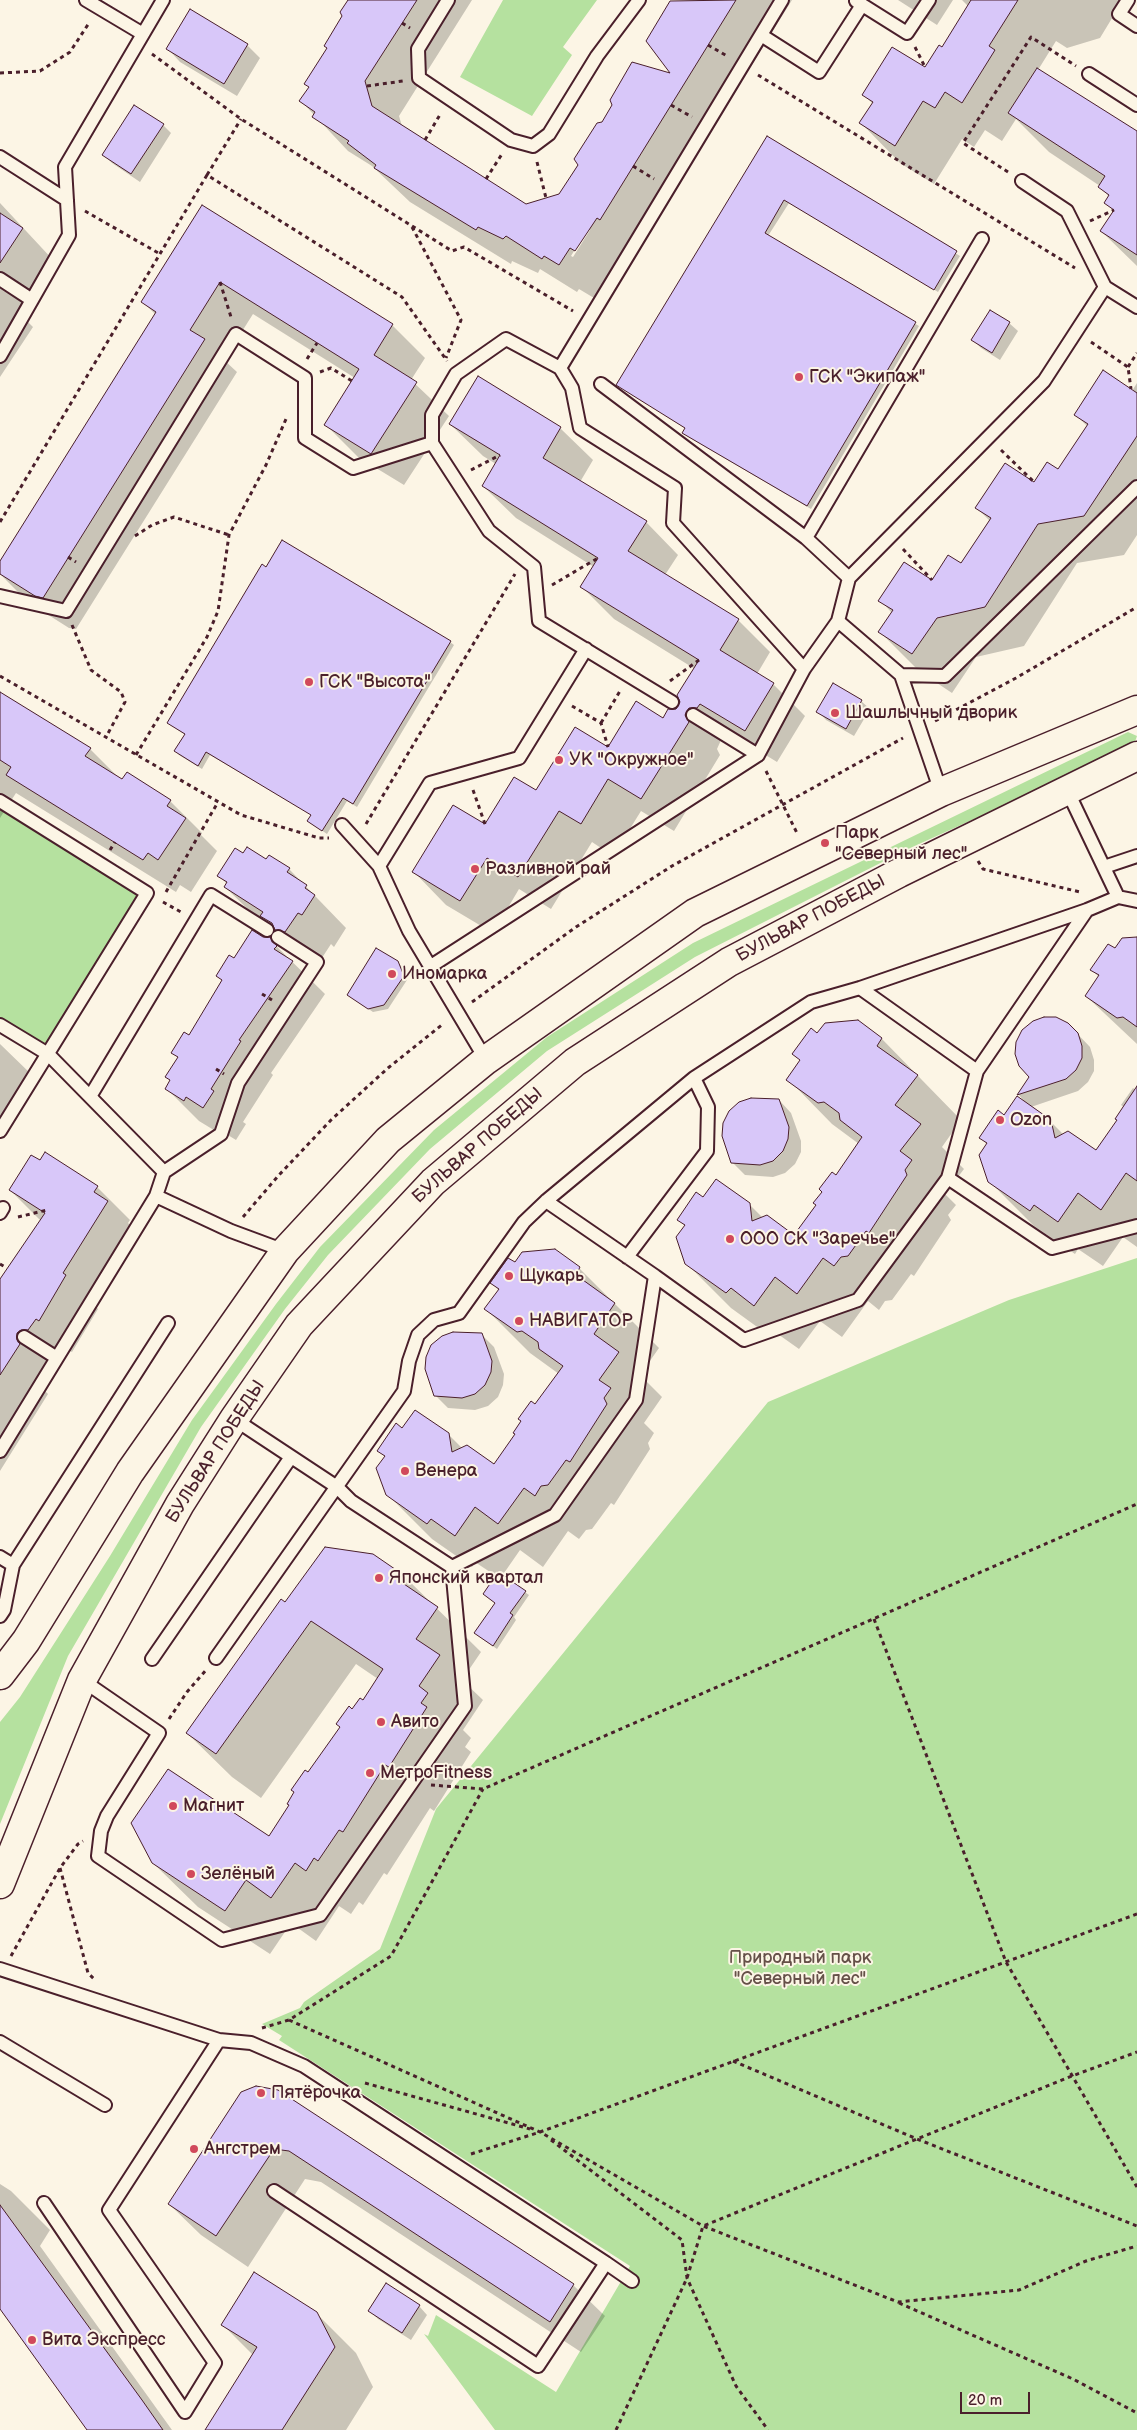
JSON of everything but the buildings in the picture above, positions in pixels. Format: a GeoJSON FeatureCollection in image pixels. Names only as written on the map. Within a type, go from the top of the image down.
{"type":"FeatureCollection","features":[{"type":"Feature","properties":{"kind":"main road"},"geometry":{"type":"LineString","coordinates":[[0,1675],[26,1641],[130,1472],[285,1251],[388,1140],[486,1060],[695,913],[941,792],[1133,716]]}},
{"type":"Feature","properties":{"kind":"main road","name":"БУЛЬВАР ПОБЕДЫ"},"geometry":{"type":"LineString","coordinates":[[0,1884],[82,1680],[180,1504],[234,1419],[299,1325],[433,1182],[575,1062],[729,962],[899,873],[1137,756]]}},
{"type":"Feature","properties":{"kind":"lane"},"geometry":{"type":"LineString","coordinates":[[86,0],[99,7],[140,38]]}},
{"type":"Feature","properties":{"kind":"lane"},"geometry":{"type":"LineString","coordinates":[[0,356],[69,235],[65,167],[163,0]]}},
{"type":"Feature","properties":{"kind":"lane"},"geometry":{"type":"LineString","coordinates":[[448,0],[418,49],[419,78],[511,140],[533,146],[548,134],[597,56],[639,0]]}},
{"type":"Feature","properties":{"kind":"lane"},"geometry":{"type":"LineString","coordinates":[[560,368],[782,0]]}},
{"type":"Feature","properties":{"kind":"lane"},"geometry":{"type":"LineString","coordinates":[[761,35],[819,72],[859,2],[907,33],[929,0]]}},
{"type":"Feature","properties":{"kind":"lane"},"geometry":{"type":"LineString","coordinates":[[1128,0],[1119,14],[1137,26]]}},
{"type":"Feature","properties":{"kind":"lane"},"geometry":{"type":"LineString","coordinates":[[1089,74],[1137,105]]}},
{"type":"Feature","properties":{"kind":"lane"},"geometry":{"type":"LineString","coordinates":[[0,157],[67,200]]}},
{"type":"Feature","properties":{"kind":"lane"},"geometry":{"type":"LineString","coordinates":[[1022,181],[1067,211],[1105,287],[1137,307]]}},
{"type":"Feature","properties":{"kind":"lane"},"geometry":{"type":"LineString","coordinates":[[806,538],[982,239]]}},
{"type":"Feature","properties":{"kind":"lane"},"geometry":{"type":"LineString","coordinates":[[0,279],[32,300]]}},
{"type":"Feature","properties":{"kind":"lane"},"geometry":{"type":"LineString","coordinates":[[431,966],[758,755],[804,669],[838,620],[849,578],[1044,381],[1105,287]]}},
{"type":"Feature","properties":{"kind":"lane"},"geometry":{"type":"LineString","coordinates":[[0,596],[66,611],[236,334],[305,378],[305,438],[353,468],[432,443]]}},
{"type":"Feature","properties":{"kind":"lane"},"geometry":{"type":"LineString","coordinates":[[672,702],[540,621],[534,567],[489,531],[432,443],[432,415],[456,374],[506,339],[560,368],[572,388],[580,428],[675,488],[673,524],[804,669]]}},
{"type":"Feature","properties":{"kind":"lane"},"geometry":{"type":"LineString","coordinates":[[601,384],[806,538],[849,578]]}},
{"type":"Feature","properties":{"kind":"lane"},"geometry":{"type":"LineString","coordinates":[[901,675],[945,676],[1137,486]]}},
{"type":"Feature","properties":{"kind":"lane"},"geometry":{"type":"LineString","coordinates":[[838,620],[901,675],[941,792]]}},
{"type":"Feature","properties":{"kind":"lane"},"geometry":{"type":"LineString","coordinates":[[379,866],[430,783],[519,758],[586,649]]}},
{"type":"Feature","properties":{"kind":"lane"},"geometry":{"type":"LineString","coordinates":[[693,715],[758,755]]}},
{"type":"Feature","properties":{"kind":"lane"},"geometry":{"type":"LineString","coordinates":[[1067,790],[1104,867],[1114,899]]}},
{"type":"Feature","properties":{"kind":"lane"},"geometry":{"type":"LineString","coordinates":[[0,801],[147,893],[0,1131]]}},
{"type":"Feature","properties":{"kind":"lane"},"geometry":{"type":"LineString","coordinates":[[342,825],[379,866],[409,930],[486,1060]]}},
{"type":"Feature","properties":{"kind":"lane"},"geometry":{"type":"LineString","coordinates":[[1104,867],[1137,856]]}},
{"type":"Feature","properties":{"kind":"lane"},"geometry":{"type":"LineString","coordinates":[[91,1095],[211,894],[267,930]]}},
{"type":"Feature","properties":{"kind":"lane"},"geometry":{"type":"LineString","coordinates":[[216,1658],[404,1391],[409,1361],[418,1335],[434,1320],[460,1313],[524,1222],[546,1201],[694,1078],[811,1002],[860,988],[1114,899],[1137,901]]}},
{"type":"Feature","properties":{"kind":"lane"},"geometry":{"type":"LineString","coordinates":[[546,1201],[744,1340],[858,1300],[948,1178],[977,1071],[1087,910]]}},
{"type":"Feature","properties":{"kind":"lane"},"geometry":{"type":"LineString","coordinates":[[0,1451],[156,1196],[164,1172],[221,1134],[238,1084],[317,962],[278,937]]}},
{"type":"Feature","properties":{"kind":"lane"},"geometry":{"type":"LineString","coordinates":[[860,988],[977,1071]]}},
{"type":"Feature","properties":{"kind":"lane"},"geometry":{"type":"LineString","coordinates":[[0,1025],[48,1054],[91,1095],[164,1172]]}},
{"type":"Feature","properties":{"kind":"lane"},"geometry":{"type":"LineString","coordinates":[[627,1257],[707,1151],[708,1107],[694,1078]]}},
{"type":"Feature","properties":{"kind":"lane"},"geometry":{"type":"LineString","coordinates":[[948,1178],[1052,1248],[1137,1226]]}},
{"type":"Feature","properties":{"kind":"lane"},"geometry":{"type":"LineString","coordinates":[[156,1196],[231,1231],[285,1251]]}},
{"type":"Feature","properties":{"kind":"lane"},"geometry":{"type":"LineString","coordinates":[[452,1567],[555,1515],[636,1400],[654,1276]]}},
{"type":"Feature","properties":{"kind":"lane"},"geometry":{"type":"LineString","coordinates":[[0,1616],[4,1610],[13,1565],[168,1323]]}},
{"type":"Feature","properties":{"kind":"lane"},"geometry":{"type":"LineString","coordinates":[[24,1337],[57,1358]]}},
{"type":"Feature","properties":{"kind":"lane"},"geometry":{"type":"LineString","coordinates":[[234,1419],[337,1487],[351,1501],[452,1567]]}},
{"type":"Feature","properties":{"kind":"lane"},"geometry":{"type":"LineString","coordinates":[[152,1659],[291,1457]]}},
{"type":"Feature","properties":{"kind":"lane"},"geometry":{"type":"LineString","coordinates":[[0,1557],[13,1565]]}},
{"type":"Feature","properties":{"kind":"lane"},"geometry":{"type":"LineString","coordinates":[[82,1680],[159,1733],[107,1816],[102,1831],[98,1856],[222,1940],[320,1915],[466,1706],[452,1567]]}},
{"type":"Feature","properties":{"kind":"lane"},"geometry":{"type":"LineString","coordinates":[[1,1970],[219,2040],[252,2043],[304,2066],[632,2281]]}},
{"type":"Feature","properties":{"kind":"lane"},"geometry":{"type":"LineString","coordinates":[[44,2203],[185,2412],[214,2363],[109,2210],[219,2040]]}},
{"type":"Feature","properties":{"kind":"lane"},"geometry":{"type":"LineString","coordinates":[[0,2042],[105,2105]]}},
{"type":"Feature","properties":{"kind":"lane"},"geometry":{"type":"LineString","coordinates":[[274,2191],[538,2366],[606,2264]]}},
{"type":"Feature","properties":{"kind":"path"},"geometry":{"type":"LineString","coordinates":[[0,73],[40,71],[70,52],[99,7]]}},
{"type":"Feature","properties":{"kind":"path"},"geometry":{"type":"LineString","coordinates":[[1022,181],[963,143],[1031,37],[1089,74]]}},
{"type":"Feature","properties":{"kind":"path"},"geometry":{"type":"LineString","coordinates":[[140,38],[241,119],[452,252],[464,247],[588,319]]}},
{"type":"Feature","properties":{"kind":"path"},"geometry":{"type":"LineString","coordinates":[[743,65],[1105,287]]}},
{"type":"Feature","properties":{"kind":"path"},"geometry":{"type":"LineString","coordinates":[[367,86],[419,78]]}},
{"type":"Feature","properties":{"kind":"path"},"geometry":{"type":"LineString","coordinates":[[425,140],[449,100]]}},
{"type":"Feature","properties":{"kind":"path"},"geometry":{"type":"LineString","coordinates":[[671,105],[706,126]]}},
{"type":"Feature","properties":{"kind":"path"},"geometry":{"type":"LineString","coordinates":[[0,522],[241,119]]}},
{"type":"Feature","properties":{"kind":"path"},"geometry":{"type":"LineString","coordinates":[[486,179],[511,140]]}},
{"type":"Feature","properties":{"kind":"path"},"geometry":{"type":"LineString","coordinates":[[533,146],[546,198]]}},
{"type":"Feature","properties":{"kind":"path"},"geometry":{"type":"LineString","coordinates":[[633,166],[669,188]]}},
{"type":"Feature","properties":{"kind":"path"},"geometry":{"type":"LineString","coordinates":[[207,175],[402,297],[456,374]]}},
{"type":"Feature","properties":{"kind":"path"},"geometry":{"type":"LineString","coordinates":[[67,200],[160,254]]}},
{"type":"Feature","properties":{"kind":"path"},"geometry":{"type":"LineString","coordinates":[[1076,228],[1114,210]]}},
{"type":"Feature","properties":{"kind":"path"},"geometry":{"type":"LineString","coordinates":[[412,226],[461,320],[446,360]]}},
{"type":"Feature","properties":{"kind":"path"},"geometry":{"type":"LineString","coordinates":[[220,282],[236,334]]}},
{"type":"Feature","properties":{"kind":"path"},"geometry":{"type":"LineString","coordinates":[[1076,333],[1128,367]]}},
{"type":"Feature","properties":{"kind":"path"},"geometry":{"type":"LineString","coordinates":[[1131,389],[1128,367],[1137,353]]}},
{"type":"Feature","properties":{"kind":"path"},"geometry":{"type":"LineString","coordinates":[[305,378],[331,368],[352,381]]}},
{"type":"Feature","properties":{"kind":"path"},"geometry":{"type":"LineString","coordinates":[[136,754],[211,629],[221,595],[229,535],[266,465],[287,416]]}},
{"type":"Feature","properties":{"kind":"path"},"geometry":{"type":"LineString","coordinates":[[988,437],[1034,482]]}},
{"type":"Feature","properties":{"kind":"path"},"geometry":{"type":"LineString","coordinates":[[455,478],[500,455]]}},
{"type":"Feature","properties":{"kind":"path"},"geometry":{"type":"LineString","coordinates":[[98,559],[152,525],[174,517],[229,535]]}},
{"type":"Feature","properties":{"kind":"path"},"geometry":{"type":"LineString","coordinates":[[891,535],[932,580]]}},
{"type":"Feature","properties":{"kind":"path"},"geometry":{"type":"LineString","coordinates":[[537,595],[598,558]]}},
{"type":"Feature","properties":{"kind":"path"},"geometry":{"type":"LineString","coordinates":[[0,676],[241,815],[319,838],[356,841],[524,559]]}},
{"type":"Feature","properties":{"kind":"path"},"geometry":{"type":"LineString","coordinates":[[231,1231],[279,1174],[331,1120],[388,1068],[458,1012],[576,926],[672,866],[920,729],[968,705],[1137,607]]}},
{"type":"Feature","properties":{"kind":"path"},"geometry":{"type":"LineString","coordinates":[[66,611],[91,670],[121,692],[125,702],[106,737]]}},
{"type":"Feature","properties":{"kind":"path"},"geometry":{"type":"LineString","coordinates":[[655,692],[699,660]]}},
{"type":"Feature","properties":{"kind":"path"},"geometry":{"type":"LineString","coordinates":[[600,723],[630,676]]}},
{"type":"Feature","properties":{"kind":"path"},"geometry":{"type":"LineString","coordinates":[[557,696],[600,723],[608,747]]}},
{"type":"Feature","properties":{"kind":"path"},"geometry":{"type":"LineString","coordinates":[[758,755],[799,836]]}},
{"type":"Feature","properties":{"kind":"path"},"geometry":{"type":"LineString","coordinates":[[466,773],[485,824]]}},
{"type":"Feature","properties":{"kind":"path"},"geometry":{"type":"LineString","coordinates":[[196,920],[160,901],[218,802]]}},
{"type":"Feature","properties":{"kind":"path"},"geometry":{"type":"LineString","coordinates":[[972,862],[978,860],[983,869],[1114,899]]}},
{"type":"Feature","properties":{"kind":"path"},"geometry":{"type":"LineString","coordinates":[[4,1213],[47,1210]]}},
{"type":"Feature","properties":{"kind":"path"},"geometry":{"type":"LineString","coordinates":[[0,1264],[7,1268]]}},
{"type":"Feature","properties":{"kind":"path"},"geometry":{"type":"LineString","coordinates":[[410,1784],[483,1789],[1137,1504]]}},
{"type":"Feature","properties":{"kind":"path"},"geometry":{"type":"LineString","coordinates":[[874,1619],[1006,1962],[1137,2187]]}},
{"type":"Feature","properties":{"kind":"path"},"geometry":{"type":"LineString","coordinates":[[166,1724],[187,1692],[216,1658]]}},
{"type":"Feature","properties":{"kind":"path"},"geometry":{"type":"LineString","coordinates":[[219,2040],[289,2020],[391,1956],[483,1789]]}},
{"type":"Feature","properties":{"kind":"path"},"geometry":{"type":"LineString","coordinates":[[1,1970],[60,1868],[78,1844]]}},
{"type":"Feature","properties":{"kind":"path"},"geometry":{"type":"LineString","coordinates":[[60,1868],[88,1973],[126,2010]]}},
{"type":"Feature","properties":{"kind":"path"},"geometry":{"type":"LineString","coordinates":[[449,2161],[540,2132],[1137,1914]]}},
{"type":"Feature","properties":{"kind":"path"},"geometry":{"type":"LineString","coordinates":[[289,2020],[540,2132],[703,2226],[898,2302],[1073,2379],[1137,2413]]}},
{"type":"Feature","properties":{"kind":"path"},"geometry":{"type":"LineString","coordinates":[[703,2226],[1072,2076],[1137,2052]]}},
{"type":"Feature","properties":{"kind":"path"},"geometry":{"type":"LineString","coordinates":[[733,2061],[916,2139],[1137,2226]]}},
{"type":"Feature","properties":{"kind":"path"},"geometry":{"type":"LineString","coordinates":[[361,2082],[540,2132],[682,2240],[687,2278],[736,2386],[768,2430]]}},
{"type":"Feature","properties":{"kind":"path"},"geometry":{"type":"LineString","coordinates":[[616,2430],[687,2278],[703,2226]]}},
{"type":"Feature","properties":{"kind":"path"},"geometry":{"type":"LineString","coordinates":[[898,2302],[1019,2290],[1086,2261],[1137,2246]]}},
{"type":"Feature","properties":{"kind":"green space"},"geometry":{"type":"Polygon","coordinates":[[[503,0],[597,0],[563,47],[572,55],[532,116],[460,77],[503,0]]]}},
{"type":"Feature","properties":{"kind":"green space"},"geometry":{"type":"Polygon","coordinates":[[[1128,732],[1137,736],[1133,747],[908,849],[695,957],[547,1051],[430,1149],[328,1255],[285,1309],[201,1427],[68,1656],[0,1824],[0,1722],[20,1697],[110,1556],[192,1420],[276,1304],[320,1247],[434,1130],[547,1037],[693,943],[1128,732]]]}},
{"type":"Feature","properties":{"kind":"green space"},"geometry":{"type":"Polygon","coordinates":[[[0,801],[147,893],[48,1054],[0,1025],[0,801]]]}},
{"type":"Feature","properties":{"kind":"green space","name":"Природный парк \"Северный лес\""},"geometry":{"type":"Polygon","coordinates":[[[1137,1258],[1137,2430],[495,2430],[424,2334],[428,2336],[436,2315],[556,2392],[630,2266],[279,2040],[282,2036],[262,2024],[300,2008],[304,2002],[380,1949],[436,1809],[768,1402],[1009,1300],[1137,1258]]]}},
{"type":"Feature","properties":{"kind":"place","name":"ГСК \"Экипаж\""},"geometry":{"type":"Point","coordinates":[799,377]}},
{"type":"Feature","properties":{"kind":"place","name":"ГСК \"Высота\""},"geometry":{"type":"Point","coordinates":[309,682]}},
{"type":"Feature","properties":{"kind":"place","name":"Шашлычный дворик"},"geometry":{"type":"Point","coordinates":[835,713]}},
{"type":"Feature","properties":{"kind":"place","name":"УК \"Окружное\""},"geometry":{"type":"Point","coordinates":[559,760]}},
{"type":"Feature","properties":{"kind":"place","name":"Парк \"Северный лес\""},"geometry":{"type":"Point","coordinates":[825,843]}},
{"type":"Feature","properties":{"kind":"place","name":"Разливной рай"},"geometry":{"type":"Point","coordinates":[475,869]}},
{"type":"Feature","properties":{"kind":"place","name":"Иномарка"},"geometry":{"type":"Point","coordinates":[392,974]}},
{"type":"Feature","properties":{"kind":"place","name":"Ozon"},"geometry":{"type":"Point","coordinates":[1000,1120]}},
{"type":"Feature","properties":{"kind":"place","name":"ООО СК \"Заречье\""},"geometry":{"type":"Point","coordinates":[730,1239]}},
{"type":"Feature","properties":{"kind":"place","name":"Щукарь"},"geometry":{"type":"Point","coordinates":[509,1276]}},
{"type":"Feature","properties":{"kind":"place","name":"НАВИГАТОР"},"geometry":{"type":"Point","coordinates":[519,1321]}},
{"type":"Feature","properties":{"kind":"place","name":"Венера"},"geometry":{"type":"Point","coordinates":[405,1471]}},
{"type":"Feature","properties":{"kind":"place","name":"Японский квартал"},"geometry":{"type":"Point","coordinates":[379,1578]}},
{"type":"Feature","properties":{"kind":"place","name":"Авито"},"geometry":{"type":"Point","coordinates":[381,1722]}},
{"type":"Feature","properties":{"kind":"place","name":"МетроFitness"},"geometry":{"type":"Point","coordinates":[370,1773]}},
{"type":"Feature","properties":{"kind":"place","name":"Магнит"},"geometry":{"type":"Point","coordinates":[173,1806]}},
{"type":"Feature","properties":{"kind":"place","name":"Зелёный"},"geometry":{"type":"Point","coordinates":[191,1874]}},
{"type":"Feature","properties":{"kind":"place","name":"Пятёрочка"},"geometry":{"type":"Point","coordinates":[261,2093]}},
{"type":"Feature","properties":{"kind":"place","name":"Ангстрем"},"geometry":{"type":"Point","coordinates":[194,2149]}},
{"type":"Feature","properties":{"kind":"place","name":"Вита Экспресс"},"geometry":{"type":"Point","coordinates":[32,2340]}}]}
